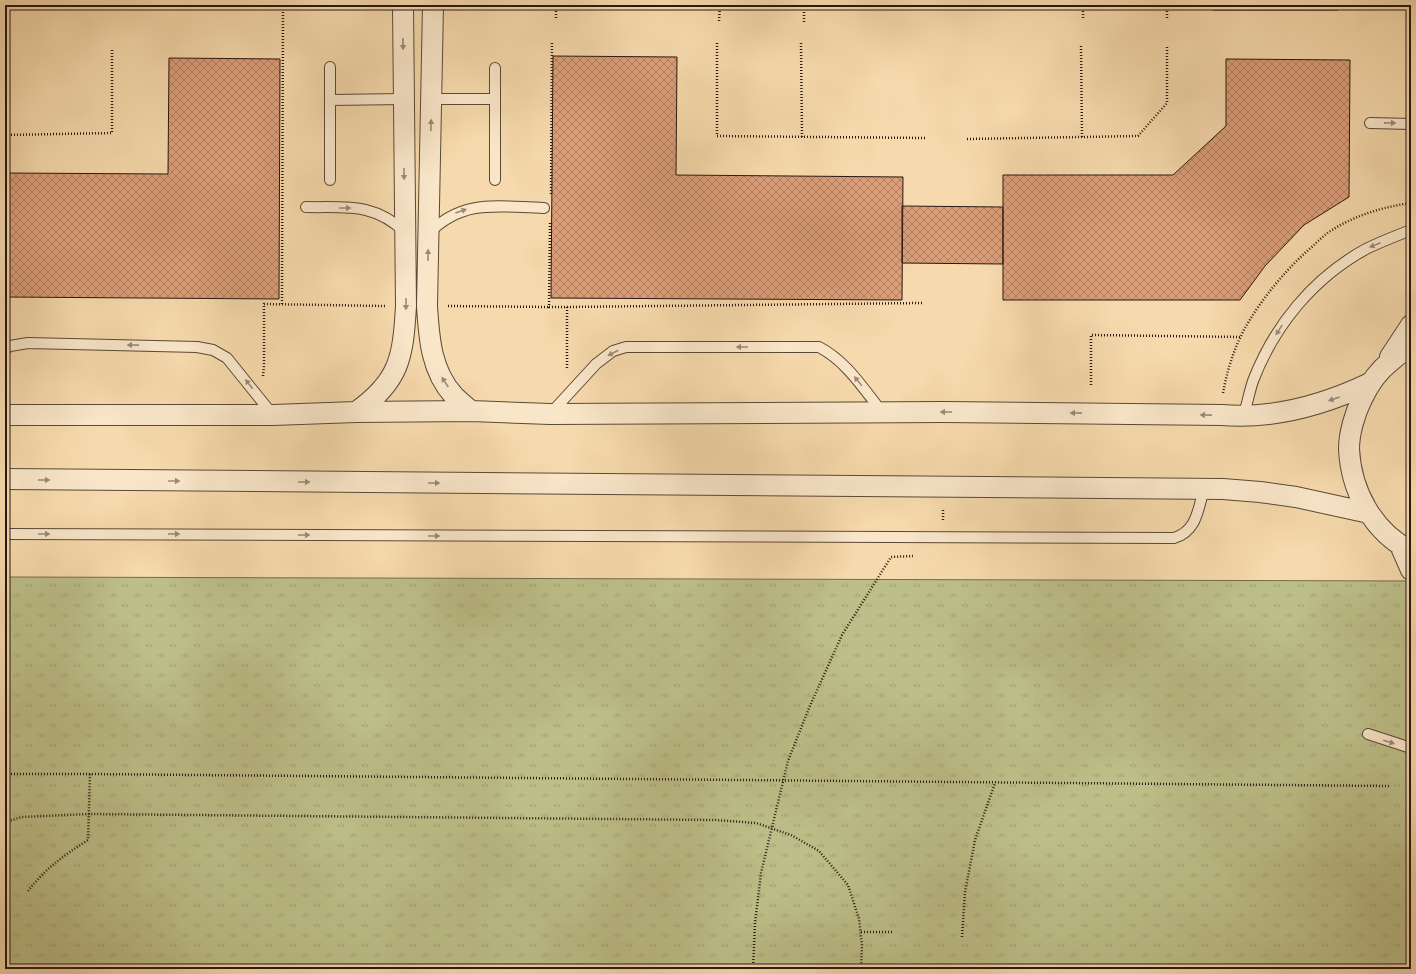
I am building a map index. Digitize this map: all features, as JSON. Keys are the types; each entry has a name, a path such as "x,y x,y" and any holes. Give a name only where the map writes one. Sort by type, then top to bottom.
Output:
{"street":[{"path":"356,412 385,387 395,371 402,353 406,306 403,5"},
{"path":"433,5 427,306 429,335 433,357 441,377 454,396 470,411"},
{"path":"1411,325 1383,367 1370,383 1355,414 1349,448 1354,482 1369,514 1382,531 1405,548 1411,570"},
{"path":"1383,367 1407,348 1411,347"},
{"path":"5,415 273,415 356,412 470,411 550,414 882,412 1222,415 1243,417 1293,410 1320,404 1346,395 1370,383"},
{"path":"5,479 1204,489 1260,492 1296,497 1369,514"}],"lane":[{"path":"330,67 330,180"},
{"path":"495,68 495,180"},
{"path":"330,100 404,99"},
{"path":"432,99 495,99"},
{"path":"1370,123 1411,124"},
{"path":"429,233 439,223 450,216 463,210 476,207 544,208"},
{"path":"306,208 358,208 371,211 390,219 405,232"},
{"path":"1243,417 1253,382 1267,349 1286,318 1310,291 1337,267 1366,249 1411,230"},
{"path":"5,349 10,346 28,343 197,347 213,350 227,358 273,415"},
{"path":"550,414 596,364 613,351 634,347 819,347 831,353 846,366 882,412"},
{"path":"5,534 1174,538 1181,536 1193,526 1204,489"},
{"path":"1368,734 1385,741 1411,748"}],"path":[{"path":"282,304 283,5"},
{"path":"556,5 556,20"},
{"path":"719,21 720,5"},
{"path":"804,5 804,22"},
{"path":"1083,5 1083,19"},
{"path":"1167,5 1167,19"},
{"path":"717,43 717,136 925,138"},
{"path":"801,43 802,137"},
{"path":"1081,46 1082,137"},
{"path":"967,139 1138,136 1167,103 1167,46"},
{"path":"5,135 112,133 112,50"},
{"path":"567,307 922,303"},
{"path":"260,398 264,365 264,304 406,306"},
{"path":"427,306 549,307"},
{"path":"1091,385 1091,335 1241,337"},
{"path":"942,538 943,487"},
{"path":"753,969 755,923 760,873 788,761 809,708 842,635 891,557 920,555"},
{"path":"5,774 1391,786"},
{"path":"28,891 45,871 62,857 88,840 90,774"},
{"path":"962,937 965,892 975,840 995,782"},
{"path":"5,822 22,817 88,814 716,820 756,823 791,835 819,851 848,885 859,919 862,946 861,968 894,967"},
{"path":"861,932 894,932"}],"green space":[{"path":"5,577 1411,581 1411,969 5,969"}],"building":[{"path":"1213,5 1338,5 1338,10 1213,10"},
{"path":"553,56 677,57 676,175 903,177 902,300 551,298"},
{"path":"169,58 280,59 279,299 5,297 5,173 168,174"},
{"path":"1226,59 1350,60 1349,197 1304,225 1265,266 1240,300 1003,300 1003,175 1173,175 1226,126"},
{"path":"902,206 1003,207 1003,264 902,263"}]}
